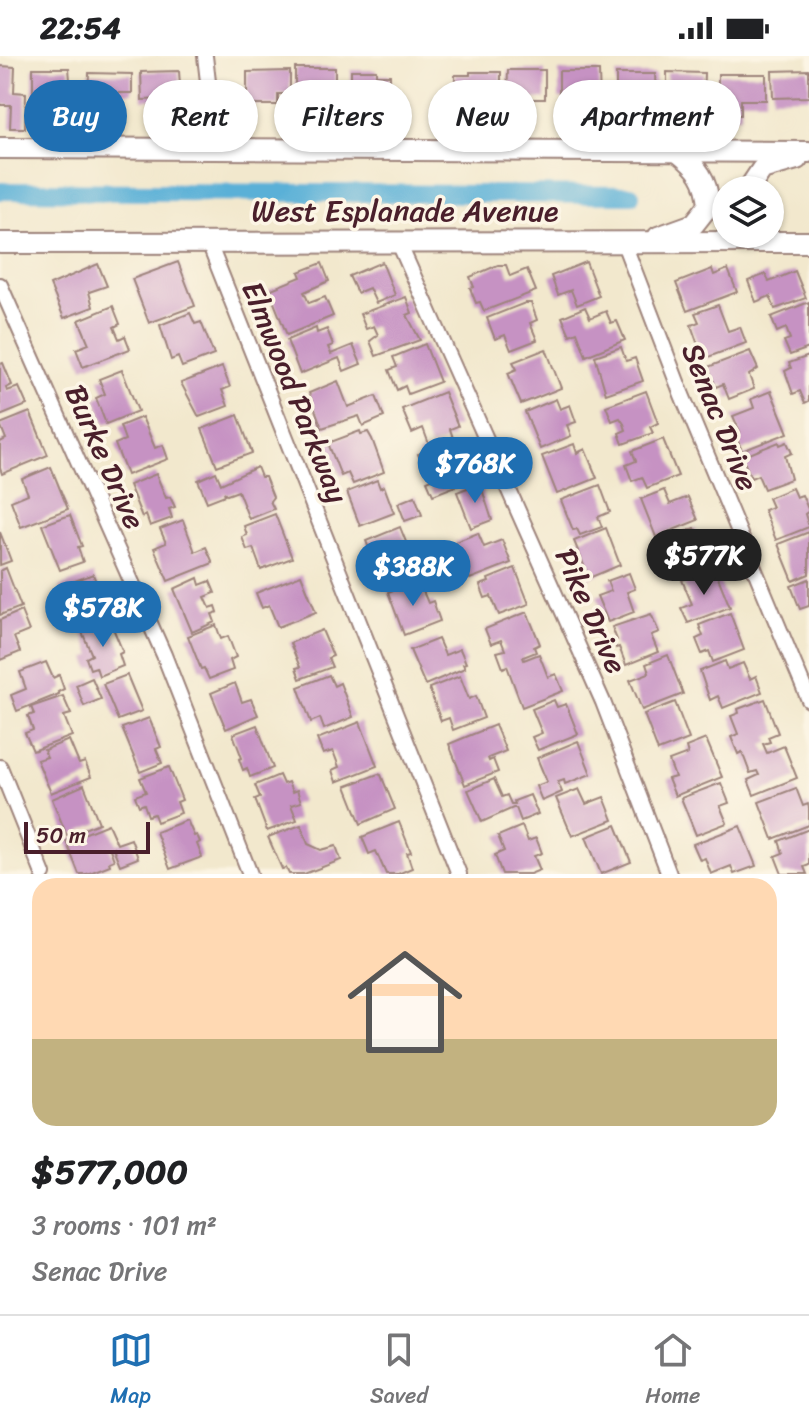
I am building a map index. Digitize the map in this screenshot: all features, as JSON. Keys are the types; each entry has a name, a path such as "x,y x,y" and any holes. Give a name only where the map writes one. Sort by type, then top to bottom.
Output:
{"main road":[{"name":"West Esplanade Avenue","path":"0,148 143,149"},
{"name":"West Esplanade Avenue","path":"258,150 553,151"},
{"name":"West Esplanade Avenue","path":"678,152 809,154"},
{"path":"647,241 694,224 709,205 707,184 678,152"},
{"path":"757,176 762,169 809,154"},
{"name":"West Esplanade Avenue","path":"0,243 712,239"},
{"name":"West Esplanade Avenue","path":"784,239 809,242"}],"street":[{"path":"205,56 208,80"},
{"name":"Elmwood Parkway","path":"208,241 459,874"},
{"name":"Pike Drive","path":"398,241 603,702 669,874"},
{"name":"Senac Drive","path":"623,241 682,395 809,700"},
{"name":"Burke Drive","path":"0,285 164,655 250,874"},
{"path":"0,767 43,874"}],"building":[{"path":"0,66 15,67 14,92 24,93 24,128 10,128 11,105 0,105"},
{"path":"33,68 69,68 70,80 33,80"},
{"path":"295,68 335,68 335,80 295,80"},
{"path":"351,70 376,70 376,75 390,75 390,80 351,80"},
{"path":"508,70 545,70 545,99 537,99 537,80 508,80"},
{"path":"809,70 809,97 773,98 772,71"},
{"path":"179,71 180,80 143,80 142,100 141,72"},
{"path":"290,71 290,80 274,80 274,105 258,105 258,80 247,80 247,72"},
{"path":"559,71 599,71 599,80 559,80"},
{"path":"470,72 501,72 501,80 455,80 455,75 470,75"},
{"path":"667,72 704,73 704,80 667,80"},
{"path":"89,73 132,74 132,93 127,93 127,80 89,80"},
{"path":"616,74 655,74 655,80 616,80"},
{"path":"718,74 766,74 766,100 741,100 741,80 718,80"},
{"path":"178,262 195,306 149,323 132,279"},
{"path":"382,262 395,295 376,303 369,288 357,293 349,276"},
{"path":"586,262 599,296 577,305 571,290 558,295 551,276"},
{"path":"322,263 329,281 304,292 309,303 325,297 333,316 287,335 269,290 301,277 299,272"},
{"path":"98,264 107,286 89,292 93,307 64,318 50,285"},
{"path":"498,265 506,265 510,276 527,269 536,291 484,311 480,302 476,303 470,288 474,287 470,277"},
{"path":"712,269 714,275 728,269 737,292 687,311 676,283"},
{"path":"795,271 806,298 775,309 770,296 756,302 748,281 766,274 769,282"},
{"path":"406,297 412,313 407,315 420,340 376,356 370,341 378,335 374,326 366,329 360,314"},
{"path":"809,302 809,348 790,355 784,341 790,339 786,328 777,332 771,317"},
{"path":"531,303 537,320 530,323 537,340 511,350 505,335 495,339 487,318"},
{"path":"718,305 728,331 740,327 746,343 703,359 691,325 699,322 695,313"},
{"path":"113,306 120,324 114,327 119,339 125,336 130,349 83,367 76,349 89,344 79,320"},
{"path":"585,307 590,318 606,311 611,323 617,321 625,340 586,356 577,332 570,335 562,317"},
{"path":"190,313 195,324 201,322 214,355 182,367 178,357 171,360 160,325"},
{"path":"316,328 317,333 327,329 333,345 328,347 331,354 353,345 361,364 344,371 339,358 300,374 287,340"},
{"path":"425,344 440,382 408,394 405,386 397,390 389,370 397,367 393,357"},
{"path":"621,347 626,361 635,358 643,381 606,394 595,356"},
{"path":"546,349 561,388 521,404 508,373 517,369 513,362"},
{"path":"750,351 758,369 749,375 754,389 729,399 723,384 716,387 708,367"},
{"path":"809,356 809,401 805,403 800,391 793,394 785,371 791,368 789,363"},
{"path":"3,363 12,385 6,388 7,391 19,387 27,405 0,416 0,364"},
{"path":"222,367 230,387 222,390 228,406 199,417 181,383"},
{"path":"122,370 138,411 106,424 96,398 105,394 99,379"},
{"path":"338,381 348,407 376,396 384,417 363,426 359,416 322,428 309,393"},
{"path":"646,391 658,423 650,427 653,433 623,444 619,433 626,430 624,424 620,418 612,421 606,406"},
{"path":"771,391 788,433 742,451 735,434 740,432 733,416 754,408 751,399"},
{"path":"444,392 458,426 450,429 453,438 430,447 423,428 412,433 402,409"},
{"path":"556,399 560,409 570,405 576,422 567,425 571,436 540,449 525,412"},
{"path":"30,412 48,455 2,474 0,442 6,439 0,424"},
{"path":"238,415 252,453 217,466 202,429"},
{"path":"142,417 155,448 163,445 168,459 127,475 115,444 125,440 120,426"},
{"path":"360,431 361,434 368,432 384,472 353,484 348,473 341,476 328,443"},
{"path":"663,439 678,476 647,488 642,477 632,481 626,465 636,461 632,451"},
{"path":"779,442 780,445 787,442 792,453 785,456 791,479 764,489 758,475 751,478 742,457"},
{"path":"574,444 577,453 585,449 597,478 557,494 542,456"},
{"path":"439,446 443,455 462,447 474,479 433,495 427,481 437,477 432,466 424,469 418,454"},
{"path":"51,467 68,509 21,527 11,501 28,494 22,479"},
{"path":"257,467 261,477 265,477 274,509 249,519 238,491 227,495 224,492 225,495 207,502 198,480 216,472 221,484"},
{"path":"156,474 166,498 170,497 175,507 169,509 172,518 150,526 146,515 142,517 129,485"},
{"path":"377,480 380,488 384,486 394,513 360,526 347,492"},
{"path":"480,483 492,520 471,528 457,492"},
{"path":"600,485 610,512 598,517 602,527 580,535 577,529 573,530 561,500"},
{"path":"792,488 796,497 802,495 809,511 805,514 809,527 776,540 764,510 772,507 768,498"},
{"path":"664,490 670,504 688,497 698,520 656,537 641,499"},
{"path":"415,496 422,515 405,521 398,503"},
{"path":"275,514 292,558 261,570 253,548 247,550 242,537 247,535 244,526"},
{"path":"70,515 82,546 78,547 83,562 60,570 42,525"},
{"path":"183,520 195,552 206,547 213,563 168,581 154,548 166,543 160,529"},
{"path":"400,527 414,562 380,575 366,541"},
{"path":"606,528 620,565 589,578 574,541"},
{"path":"695,528 703,541 710,565 679,577 675,568 666,571 659,554 668,551 664,540"},
{"path":"0,532 11,561 0,565"},
{"path":"809,532 809,574 793,581 778,544"},
{"path":"478,533 484,547 502,540 511,563 470,579 466,568 458,572 453,557 460,554 455,542"},
{"path":"6,568 21,607 0,615 0,571"},
{"path":"515,568 529,604 499,615 491,596 485,598 480,585"},
{"path":"706,571 709,578 717,575 730,607 688,623 681,608 692,604 682,580"},
{"path":"629,573 635,589 627,592 634,612 608,622 597,596 611,591 607,581"},
{"path":"93,574 107,610 75,623 69,607 74,605 69,595 63,597 59,587"},
{"path":"301,575 316,612 278,627 269,605 262,608 256,593"},
{"path":"198,578 200,585 210,581 215,593 205,597 210,608 216,606 218,612 212,614 215,622 192,632 174,589"},
{"path":"809,579 809,606 800,609 791,586"},
{"path":"418,580 428,603 433,601 440,621 404,635 388,592"},
{"path":"21,611 29,631 14,637 20,652 0,660 0,620"},
{"path":"527,612 540,644 534,647 536,652 523,657 524,660 539,654 548,677 556,674 563,691 522,707 507,666 503,668 497,652 505,650 501,640 491,644 485,629"},
{"path":"730,613 744,650 713,662 709,651 702,654 696,639 703,636 699,625"},
{"path":"651,614 659,632 651,635 658,652 626,665 619,647 616,648 614,641 617,640 612,627"},
{"path":"110,621 123,652 119,654 123,666 99,676 96,667 90,669 86,658 92,655 82,632"},
{"path":"216,625 221,639 228,636 236,657 230,660 233,670 209,679 204,668 201,669 188,636"},
{"path":"322,630 333,656 328,658 332,667 300,679 296,668 300,667 290,643"},
{"path":"438,639 445,655 460,649 465,668 425,685 410,650"},
{"path":"668,655 683,694 642,710 630,680 649,673 646,664"},
{"path":"725,661 728,669 743,663 750,679 756,676 762,692 723,708 718,696 710,700 700,671"},
{"path":"46,662 53,678 59,675 64,689 59,694 17,711 11,695 26,689 20,672"},
{"path":"127,675 142,711 118,720 103,684"},
{"path":"329,675 334,686 340,683 353,717 324,729 320,718 311,722 298,687"},
{"path":"460,676 469,699 476,696 484,718 453,730 449,718 441,721 429,688"},
{"path":"92,678 101,699 84,706 76,685"},
{"path":"235,683 242,702 251,699 258,715 226,729 211,693"},
{"path":"63,696 71,714 64,716 72,736 33,751 25,733 33,730 28,716 34,714 31,707"},
{"path":"765,699 778,733 768,737 770,742 763,744 767,753 784,746 797,778 754,795 748,780 759,775 757,771 750,773 742,752 738,754 731,737 738,734 731,716 739,713 738,709"},
{"path":"554,700 557,707 566,704 578,734 538,750 532,737 542,733 532,709"},
{"path":"675,702 689,739 658,751 644,714"},
{"path":"149,718 161,747 156,749 162,763 140,772 122,728"},
{"path":"360,722 377,766 336,782 332,770 339,767 333,751 323,754 317,739"},
{"path":"257,725 273,768 250,777 247,768 243,770 233,734"},
{"path":"495,725 506,751 488,758 489,761 493,759 498,772 465,785 449,744"},
{"path":"706,739 722,777 675,796 668,779 675,777 669,761 688,754 686,747"},
{"path":"69,740 79,764 85,762 91,777 51,793 37,760 47,757 44,750"},
{"path":"578,741 591,774 565,784 564,780 558,782 562,792 542,801 536,786 547,782 537,758"},
{"path":"169,767 182,800 177,802 181,813 157,822 154,814 148,816 144,804 139,806 135,796 146,792 140,778"},
{"path":"378,774 395,809 361,824 346,786"},
{"path":"279,775 283,784 288,782 292,792 297,790 301,802 291,805 297,820 267,831 255,799 260,797 255,785"},
{"path":"494,779 502,797 507,795 511,804 530,795 538,814 521,821 516,808 513,808 482,822 468,790"},
{"path":"721,783 729,803 720,806 727,823 696,835 681,798"},
{"path":"84,785 99,823 67,836 52,799"},
{"path":"796,788 803,806 808,804 809,825 773,839 759,802"},
{"path":"579,789 586,804 604,797 613,820 572,836 556,798"},
{"path":"187,820 200,842 197,844 202,857 170,869 156,832"},
{"path":"399,822 411,852 407,853 412,868 398,874 386,874 376,851 369,854 362,837"},
{"path":"108,824 117,844 131,839 138,858 120,865 113,848 110,849 114,860 109,862 110,865 79,874 66,841"},
{"path":"301,825 308,844 321,850 336,846 341,860 304,874 289,874 286,868 282,869 268,837"},
{"path":"616,825 631,862 601,874 586,837"},
{"path":"522,826 528,841 536,838 542,853 534,856 540,870 530,874 502,874 495,855 504,851 498,836"},
{"path":"740,826 756,866 734,874 731,866 711,874 705,858 700,860 693,844"},
{"path":"809,829 809,865 804,867 807,874 782,874 775,856 783,853 779,841"}],"waterway":[{"path":"0,191 631,195"}]}
